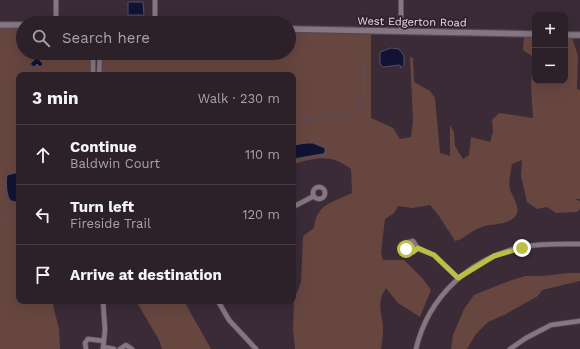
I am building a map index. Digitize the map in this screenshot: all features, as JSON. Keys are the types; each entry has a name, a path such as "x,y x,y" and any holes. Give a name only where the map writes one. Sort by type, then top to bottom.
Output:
{"street":[{"path":"56,0 56,16"},
{"path":"155,16 156,0"},
{"path":"401,0 401,31"},
{"path":"0,25 16,25"},
{"name":"West Edgerton Road","path":"296,29 532,34"},
{"path":"568,35 580,35"},
{"path":"93,60 93,72"},
{"path":"99,72 100,60"},
{"path":"296,205 314,196"},
{"path":"416,349 425,321 439,297 458,278 494,256 522,248 552,244 580,244"},
{"path":"418,248 434,255 458,278"},
{"path":"103,304 103,348 114,349"},
{"path":"220,304 229,320 256,349"},
{"path":"510,349 526,338 551,325 580,321"},
{"path":"86,349 84,343 88,339 104,341"},
{"path":"120,349 126,345 132,349"}],"shaded area":[{"path":"128,2 143,2 144,15 128,15"},
{"path":"0,27 16,27 16,60 91,60 91,72 16,72 16,304 53,304 59,329 60,349 0,349"},
{"path":"296,31 371,32 371,118 393,128 400,139 411,137 413,120 410,57 413,58 414,82 430,91 435,98 440,153 450,156 450,125 454,132 455,146 463,159 469,155 471,137 490,142 493,132 492,120 499,113 533,118 531,86 532,72 532,84 568,84 568,37 572,37 578,56 577,89 580,90 580,199 574,199 580,201 580,209 577,212 556,213 547,207 537,209 527,202 521,176 522,160 512,164 509,183 518,210 514,218 499,224 478,228 459,240 455,241 430,205 412,208 398,206 394,213 385,219 381,253 383,260 404,260 423,279 431,290 420,317 398,303 386,288 380,304 383,323 381,349 295,349 293,330 294,304 296,304 296,295 301,282 303,236 314,228 318,213 322,209 332,202 352,193 351,169 343,164 323,158 296,163 296,72 102,72 102,60 296,60"},
{"path":"524,36 532,36 532,56 523,50"},
{"path":"391,48 399,49 404,56 404,65 401,68 400,65 383,67 380,64 380,52"},
{"path":"34,60 40,60 43,64 40,67 37,64 34,67 30,64"},
{"path":"313,143 325,148 325,152 323,154 296,158 296,145"},
{"path":"16,173 16,202 9,198 6,184 7,175"},
{"path":"580,273 580,281 542,290 538,296 488,322 476,334 467,349 451,349 453,335 464,309 474,295 525,276 543,276"},
{"path":"138,304 186,304 211,349 162,349 159,340"}],"waterway":[{"path":"296,120 351,114 359,110 363,97 366,43"},
{"path":"0,222 16,214"}],"route":[{"path":"406,249 413,252 418,248 434,255 458,278 470,269 494,256 522,248"}]}
